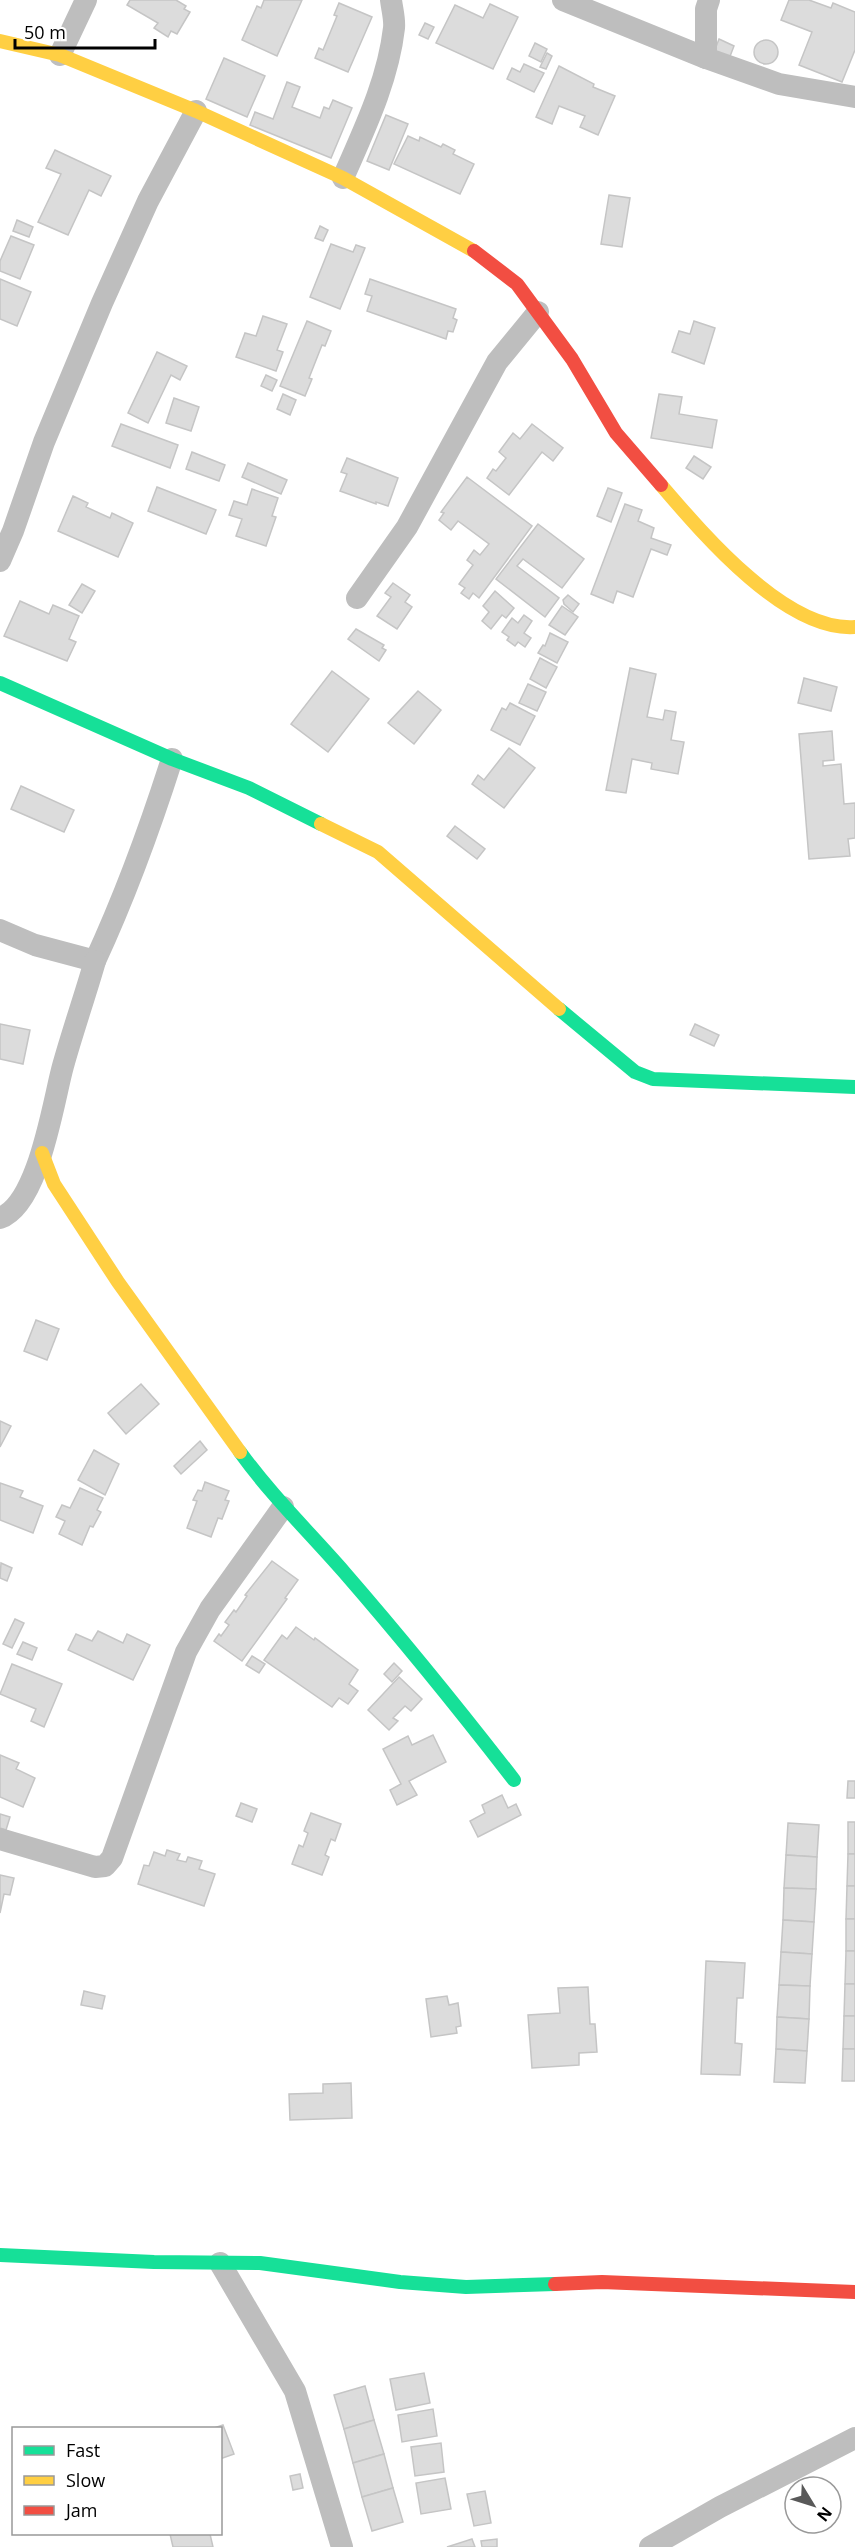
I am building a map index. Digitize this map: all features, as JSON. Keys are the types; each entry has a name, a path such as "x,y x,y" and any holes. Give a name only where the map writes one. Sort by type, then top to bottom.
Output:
{"street":[{"path":"60,55 86,0"},
{"path":"343,178 373,110 385,70 394,26 391,0"},
{"path":"563,0 706,58 779,84 855,97"},
{"path":"706,58 706,9 709,0"},
{"path":"0,41 60,55 196,111 343,178 474,250 517,284 572,359 616,433 679,506 758,587 794,611 842,628 855,627"},
{"path":"0,561 44,442 102,303 148,201 196,111"},
{"path":"357,598 407,527 497,362 538,312"},
{"path":"0,683 172,759 249,788 378,852 635,1072 653,1079 673,1081 855,1087"},
{"path":"0,1218 6,1216 23,1196 42,1153 63,1066 95,961 144,847 172,759"},
{"path":"0,930 34,945 95,961"},
{"path":"42,1153 54,1184 118,1282 188,1382 283,1507 342,1570 444,1690 514,1780"},
{"path":"0,1839 95,1867 105,1866 112,1858 186,1652 210,1609 283,1507"},
{"path":"0,2255 260,2263 400,2282 466,2287 602,2282 855,2292"},
{"path":"220,2263 295,2391 342,2547"},
{"path":"650,2547 720,2506 855,2438"}],"building":[{"path":"130,0 176,0 186,6 184,9 190,12 177,34 171,31 168,37 154,28 158,23 127,5"},
{"path":"264,0 302,0 277,56 242,40 257,6 261,8"},
{"path":"789,0 809,0 831,8 833,3 855,12 855,50 842,82 799,65 812,32 781,20"},
{"path":"339,3 372,17 348,72 315,58 319,48 323,50 337,16 334,15"},
{"path":"490,4 518,17 493,69 436,43 455,5 483,18"},
{"path":"425,23 434,27 428,39 419,35"},
{"path":"719,39 734,46 729,59 714,52"},
{"path":"766,40 774,44 778,52 774,60 766,64 758,60 754,52 758,44"},
{"path":"535,43 547,49 541,62 529,56"},
{"path":"547,53 552,56 546,69 540,67"},
{"path":"224,58 265,76 247,117 206,99"},
{"path":"524,64 544,73 534,92 507,79 512,68 520,72"},
{"path":"559,66 594,84 593,87 615,96 598,135 580,127 585,116 559,106 552,124 536,117"},
{"path":"287,82 300,87 292,107 320,118 324,107 329,109 333,100 352,108 331,158 250,125 255,112 273,119"},
{"path":"386,115 408,124 389,170 367,161"},
{"path":"408,136 419,141 420,137 441,147 443,144 455,150 453,154 474,164 460,194 394,164"},
{"path":"55,150 111,176 101,196 89,190 68,235 38,222 61,174 46,168"},
{"path":"609,195 630,198 622,247 601,244"},
{"path":"17,220 33,227 29,237 13,231"},
{"path":"320,226 328,230 323,241 315,238"},
{"path":"11,236 34,245 20,279 0,271 0,261"},
{"path":"331,244 353,252 356,245 365,248 340,309 310,297"},
{"path":"0,279 31,292 17,326 0,319"},
{"path":"370,279 456,309 453,318 457,320 453,332 448,331 446,339 367,311 372,296 365,294"},
{"path":"263,316 287,324 277,350 283,352 276,371 236,357 245,333 256,336"},
{"path":"307,321 331,331 325,346 322,345 309,378 312,379 305,396 280,386"},
{"path":"694,321 715,328 704,364 672,352 679,331 690,334"},
{"path":"157,352 187,366 180,380 171,375 148,423 128,413"},
{"path":"266,375 277,380 272,391 261,386"},
{"path":"283,394 296,400 290,415 277,409"},
{"path":"659,394 682,397 679,414 717,420 712,448 651,438"},
{"path":"174,398 199,407 191,431 166,423"},
{"path":"121,424 178,445 170,468 112,446"},
{"path":"532,424 563,448 553,461 542,452 509,495 487,478 493,469 496,471 506,458 499,452 513,433 520,439"},
{"path":"192,452 225,465 219,481 186,469"},
{"path":"694,456 711,467 703,479 686,468"},
{"path":"347,458 398,478 388,506 340,491 347,474 341,472"},
{"path":"248,463 287,480 281,494 242,477"},
{"path":"467,477 532,526 479,598 473,593 469,599 461,593 465,588 459,584 473,565 467,560 474,550 480,555 489,544 458,521 451,530 439,520 444,513 441,512"},
{"path":"157,487 216,510 206,534 148,511"},
{"path":"608,488 622,493 611,522 597,516"},
{"path":"252,489 278,498 272,516 276,517 266,546 236,536 242,519 229,515 234,501 247,505"},
{"path":"73,496 88,503 86,507 110,518 112,513 133,523 118,557 58,531"},
{"path":"625,504 642,510 638,521 654,528 651,538 671,545 667,555 651,549 633,597 617,591 613,603 591,594"},
{"path":"538,524 584,559 562,588 523,559 517,566 559,598 545,617 496,579"},
{"path":"393,583 410,595 405,602 412,607 397,629 377,616 391,597 385,593"},
{"path":"82,584 95,591 82,613 69,605"},
{"path":"495,591 514,608 506,618 502,615 491,629 482,621 489,612 483,606"},
{"path":"568,595 579,604 573,612 564,604 563,600"},
{"path":"20,601 49,614 53,605 79,616 69,639 76,642 67,661 4,636"},
{"path":"562,606 578,617 565,635 549,625"},
{"path":"524,615 532,621 524,633 531,638 525,647 518,642 515,646 502,632 512,618 518,623"},
{"path":"356,629 384,645 382,648 386,650 379,661 348,639"},
{"path":"550,633 568,642 557,663 538,653 543,645 545,646"},
{"path":"540,658 557,667 546,688 530,679"},
{"path":"630,668 656,674 647,717 663,720 665,710 676,712 671,740 684,742 678,774 651,769 652,763 632,759 626,793 606,790"},
{"path":"332,671 369,699 328,752 291,724"},
{"path":"804,678 837,687 831,711 798,703"},
{"path":"528,684 546,692 537,711 519,703"},
{"path":"418,691 441,710 414,744 388,723"},
{"path":"510,703 535,716 520,745 491,730 502,708 506,710"},
{"path":"832,731 834,760 823,761 823,766 841,764 844,804 855,803 855,838 848,839 850,856 809,859 799,734"},
{"path":"509,748 535,768 504,808 472,784 478,775 484,780"},
{"path":"21,786 74,810 64,832 11,809"},
{"path":"455,826 485,849 477,859 447,836"},
{"path":"0,1024 30,1030 23,1064 0,1059"},
{"path":"695,1024 719,1035 714,1046 690,1035"},
{"path":"36,1320 59,1329 47,1360 24,1351"},
{"path":"141,1384 159,1404 126,1434 108,1413"},
{"path":"0,1421 11,1426 0,1447"},
{"path":"200,1441 207,1450 181,1474 174,1466"},
{"path":"94,1450 119,1464 105,1495 78,1480"},
{"path":"205,1482 229,1491 225,1500 229,1501 222,1519 218,1518 211,1537 187,1528 197,1501 193,1500 198,1490 202,1491"},
{"path":"0,1483 23,1491 20,1497 43,1506 33,1533 0,1520"},
{"path":"80,1488 103,1498 97,1510 101,1512 93,1527 90,1526 82,1545 59,1534 65,1521 56,1517 62,1505 70,1508"},
{"path":"272,1561 298,1580 242,1661 214,1641 229,1625 225,1622 234,1610 236,1612 247,1596 245,1595"},
{"path":"1,1563 12,1568 7,1581 0,1578"},
{"path":"15,1619 24,1623 12,1648 3,1644"},
{"path":"296,1627 358,1670 349,1684 358,1691 348,1704 339,1698 332,1707 264,1660 282,1635 287,1639"},
{"path":"98,1631 123,1643 127,1634 150,1645 133,1680 68,1650 76,1634 92,1641"},
{"path":"23,1642 37,1648 32,1660 17,1654"},
{"path":"252,1656 265,1664 259,1673 246,1665"},
{"path":"394,1663 402,1671 392,1682 384,1674"},
{"path":"12,1664 62,1684 44,1727 31,1721 36,1709 0,1694"},
{"path":"399,1677 422,1699 411,1711 405,1706 393,1718 398,1721 389,1730 368,1710"},
{"path":"433,1735 446,1762 409,1781 417,1795 397,1805 390,1790 401,1784 383,1749 408,1736 412,1745"},
{"path":"0,1755 19,1763 16,1769 35,1778 23,1807 0,1797"},
{"path":"848,1781 855,1781 855,1798 847,1798"},
{"path":"502,1795 508,1808 516,1804 521,1815 478,1837 470,1821 485,1813 482,1805"},
{"path":"241,1803 257,1809 252,1822 236,1816"},
{"path":"311,1813 341,1824 335,1841 331,1839 325,1855 329,1857 322,1875 292,1864 299,1845 303,1847 308,1833 304,1831"},
{"path":"0,1814 10,1817 6,1830 0,1828"},
{"path":"848,1822 855,1822 855,1854 848,1854"},
{"path":"788,1823 819,1825 817,1857 786,1855"},
{"path":"167,1850 180,1854 177,1860 186,1862 188,1857 202,1861 199,1869 215,1874 204,1906 138,1884 144,1865 149,1866 154,1852 165,1856"},
{"path":"848,1854 855,1854 855,1886 847,1886"},
{"path":"786,1855 817,1857 816,1889 784,1888"},
{"path":"0,1875 14,1878 10,1895 4,1894 0,1913"},
{"path":"847,1886 855,1886 855,1919 846,1919"},
{"path":"784,1888 816,1889 814,1922 783,1920"},
{"path":"846,1919 855,1919 855,1951 846,1951"},
{"path":"783,1920 814,1922 812,1954 781,1952"},
{"path":"846,1951 855,1951 855,1984 845,1984"},
{"path":"781,1952 812,1954 810,1986 779,1985"},
{"path":"706,1961 745,1963 743,1998 737,1998 735,2043 742,2044 740,2075 701,2074"},
{"path":"845,1984 855,1984 855,2016 844,2016"},
{"path":"779,1985 810,1986 809,2019 777,2017"},
{"path":"588,1987 590,2024 595,2024 597,2052 579,2053 579,2065 532,2068 528,2015 560,2013 558,1988"},
{"path":"84,1991 105,1996 102,2009 81,2005"},
{"path":"447,1996 449,2005 458,2003 461,2026 456,2027 457,2033 431,2037 426,1999"},
{"path":"844,2016 855,2016 855,2049 843,2049"},
{"path":"777,2017 809,2019 807,2051 776,2049"},
{"path":"776,2049 807,2051 805,2083 774,2082"},
{"path":"843,2049 855,2049 855,2081 842,2081"},
{"path":"351,2083 352,2118 290,2120 289,2094 323,2093 323,2084"},
{"path":"424,2373 430,2403 396,2410 390,2379"},
{"path":"365,2386 374,2420 344,2429 334,2395"},
{"path":"433,2409 437,2436 402,2442 398,2415"},
{"path":"374,2420 384,2454 353,2463 344,2429"},
{"path":"223,2425 234,2454 222,2458 222,2427 217,2427"},
{"path":"441,2443 444,2472 415,2476 411,2447"},
{"path":"384,2454 393,2488 362,2497 353,2463"},
{"path":"300,2474 303,2488 293,2490 290,2476"},
{"path":"445,2478 451,2509 421,2514 416,2483"},
{"path":"393,2488 403,2522 372,2531 362,2497"},
{"path":"485,2491 491,2523 474,2526 467,2494"},
{"path":"170,2535 210,2535 213,2547 173,2547"},
{"path":"472,2539 475,2547 447,2547"},
{"path":"497,2539 497,2547 482,2547 481,2541"}],"traffic: fast":[{"path":"0,683 172,759 249,788 321,824"},
{"path":"559,1009 635,1072 653,1079 855,1087"},
{"path":"240,1452 277,1498 388,1623 514,1780"},
{"path":"0,2255 154,2262 260,2263 400,2282 466,2287 555,2284"}],"traffic: slow":[{"path":"0,41 60,55 196,111 343,178 474,251"},
{"path":"661,485 723,553 774,597 801,614 829,624 855,627"},
{"path":"321,824 378,852 559,1009"},
{"path":"42,1153 54,1184 118,1282 240,1452"}],"traffic: jam":[{"path":"474,251 517,284 572,359 616,433 661,485"},
{"path":"555,2284 602,2282 855,2292"}]}
